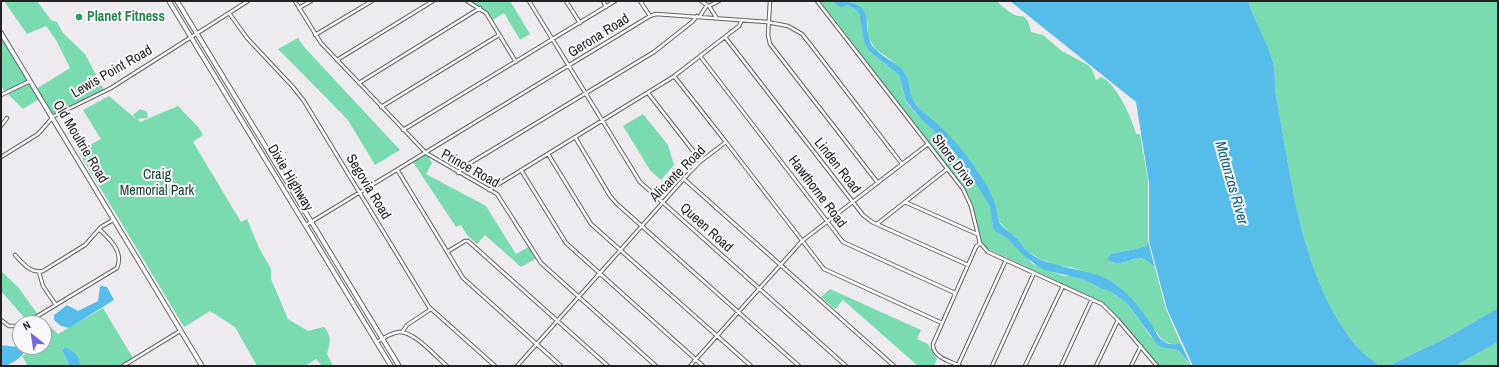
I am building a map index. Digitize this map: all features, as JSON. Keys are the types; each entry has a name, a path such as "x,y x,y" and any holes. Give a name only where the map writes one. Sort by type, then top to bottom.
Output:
{"main road":[{"name":"Dixie Highway","path":"169,1 391,366"},
{"path":"177,1 345,280 399,366"},
{"name":"Old Moultrie Road","path":"1,33 202,366"},
{"path":"251,136 257,132"},
{"path":"340,282 345,280"}],"street":[{"name":"Lewis Point Road","path":"1,157 38,134 52,117 111,88 248,1"},
{"name":"Prince Road","path":"295,1 316,35 337,60 426,154 502,199 541,263 656,366"},
{"path":"299,8 311,1"},
{"path":"316,35 372,1"},
{"path":"337,60 433,1"},
{"path":"467,1 480,8 488,16 516,62"},
{"name":"Queen Road","path":"529,1 637,178 846,366"},
{"path":"566,1 580,22"},
{"path":"603,1 606,6"},
{"path":"403,130 615,1"},
{"path":"640,1 650,16"},
{"path":"458,173 462,168 654,52 698,16 707,6 701,1"},
{"path":"717,18 709,6 719,1"},
{"path":"770,1 768,22 768,38 770,44 878,183"},
{"name":"Shore Drive","path":"817,1 928,144 969,200 980,243"},
{"path":"359,83 480,8"},
{"name":"Segovia Road","path":"229,13 246,38 299,94 431,309 495,366"},
{"name":"Gerona Road","path":"306,225 312,223 426,154 650,16 664,14 768,22 788,26 802,34 902,164"},
{"path":"489,190 674,76 739,26 742,20"},
{"path":"381,106 499,34"},
{"name":"Linden Road","path":"725,37 863,215 877,224 968,265"},
{"name":"Hawthorne Road","path":"700,56 843,242 848,246 955,294"},
{"path":"674,76 726,142"},
{"path":"1,95 30,81"},
{"path":"648,93 701,161"},
{"path":"1,126 7,118"},
{"path":"575,137 613,200 799,366"},
{"name":"Alicante Road","path":"517,366 684,179 701,161 726,142 824,268 831,273 942,323"},
{"path":"690,366 802,241 928,144"},
{"path":"548,154 588,219 620,250 751,366"},
{"path":"877,224 947,169"},
{"path":"521,170 563,239 703,366"},
{"path":"398,171 466,282 561,366"},
{"path":"684,179 894,366"},
{"path":"905,202 978,234"},
{"path":"15,255 31,270 40,272 85,245 99,229 114,219"},
{"path":"39,315 117,268 120,262 120,255 109,239 99,229"},
{"path":"447,252 465,240 468,241 608,366"},
{"path":"1006,260 959,365 936,354 933,349 933,342 976,247 980,243 988,252 1092,298 1118,320 1157,366"},
{"path":"40,272 43,286 56,305"},
{"path":"992,366 1034,273"},
{"path":"1025,366 1063,286"},
{"path":"1061,366 1092,298"},
{"path":"402,332 407,325 431,309"},
{"path":"1,320 9,326 12,326"},
{"path":"1096,366 1118,320"},
{"path":"123,366 180,331"},
{"path":"377,342 393,334 402,332 415,338 446,366"},
{"path":"1130,366 1141,346"}],"green space":[{"path":"4,1 37,1 51,20 57,22 63,33 85,54 104,90 52,115 36,89 70,68 56,40 46,26 27,34"},
{"path":"465,1 510,1 530,34 520,40 504,13 491,21 480,9"},
{"path":"820,1 833,1 842,6 847,5 855,9 859,14 864,41 869,51 899,75 906,102 922,120 948,144 983,192 990,206 993,216 992,223 996,232 1007,238 1033,264 1064,276 1071,276 1085,280 1111,292 1126,302 1151,337 1169,348 1178,350 1191,366 1158,366 1107,307 1097,300 986,248 980,240 970,197"},
{"path":"843,1 997,1 1012,14 1023,16 1028,21 1031,32 1043,35 1062,51 1088,65 1092,69 1096,80 1101,77 1112,86 1123,102 1136,134 1140,134 1148,180 1148,241 1146,246 1138,249 1111,254 1108,260 1113,263 1122,263 1138,258 1148,260 1155,268 1166,309 1181,344 1164,342 1136,305 1117,285 1086,272 1070,267 1057,266 1040,259 1027,251 999,221 991,194 977,170 940,126 923,112 911,98 910,87 905,73 887,57 876,50 868,37 868,23 863,10 858,5"},
{"path":"1248,1 1498,1 1498,308 1448,337 1388,366 1380,366 1365,355 1356,345 1335,315 1321,286 1310,255 1293,192 1276,96 1273,62"},
{"path":"1,36 39,99 23,109 1,87"},
{"path":"298,38 305,48 400,150 375,165 348,120 278,49"},
{"name":"Craig Memorial Park","path":"109,96 136,119 133,115 140,109 147,112 148,118 137,119 140,122 178,106 199,128 203,135 193,142 241,222 247,219 259,248 271,269 271,279 288,319 308,331 324,327 327,330 330,340 327,354 333,366 322,366 316,359 305,366 257,366 235,327 210,311 184,327 78,151 101,139 83,110"},
{"path":"643,114 668,145 674,165 661,180 650,170 623,126"},
{"path":"426,153 432,163 426,174 486,206 516,254 530,246 537,258 521,267 485,235 477,244 467,235 461,225 456,227 413,162"},
{"path":"1,271 18,287 38,315 22,315 1,291"},
{"path":"830,289 921,330 917,339 928,344 937,359 934,366 918,366 843,300 835,309 821,297"},
{"path":"103,308 133,358 120,366 80,366 78,356 65,347 62,350 70,366 28,366 22,356 52,355 52,328 58,334"},
{"path":"1498,342 1498,366 1455,366"}],"water":[{"path":"833,1 849,2 859,6 864,11 868,34 876,50 904,72 908,80 911,96 915,103 950,136 974,166 992,195 999,222 1002,226 1016,238 1026,250 1036,257 1059,266 1084,271 1108,279 1118,286 1136,304 1162,340 1168,344 1181,344 1191,365 1178,350 1161,347 1157,344 1126,302 1111,292 1085,280 1042,269 1024,256 1007,238 996,232 993,228 990,206 967,169 948,144 922,120 906,101 899,75 869,51 864,42 859,14 855,9 847,5 842,7"},
{"name":"Matanzas River","path":"1010,1 1248,1 1273,62 1276,96 1293,192 1310,255 1321,286 1335,315 1356,345 1365,355 1380,366 1193,366 1167,309 1149,241 1149,183 1136,102"},
{"path":"1148,241 1155,268 1142,259 1121,263 1114,263 1107,260 1111,254 1138,249 1146,246"},
{"path":"100,287 107,287 114,300 69,328 61,326 54,320 54,315 67,305 78,311 98,301"},
{"path":"1498,308 1498,342 1455,366 1388,366 1448,337"},
{"path":"1,345 12,346 12,355 22,355 8,365 1,366"},
{"path":"65,347 78,356 80,366 70,366 62,350"}],"place":[{"name":"Planet Fitness","path":"79,17"}]}
